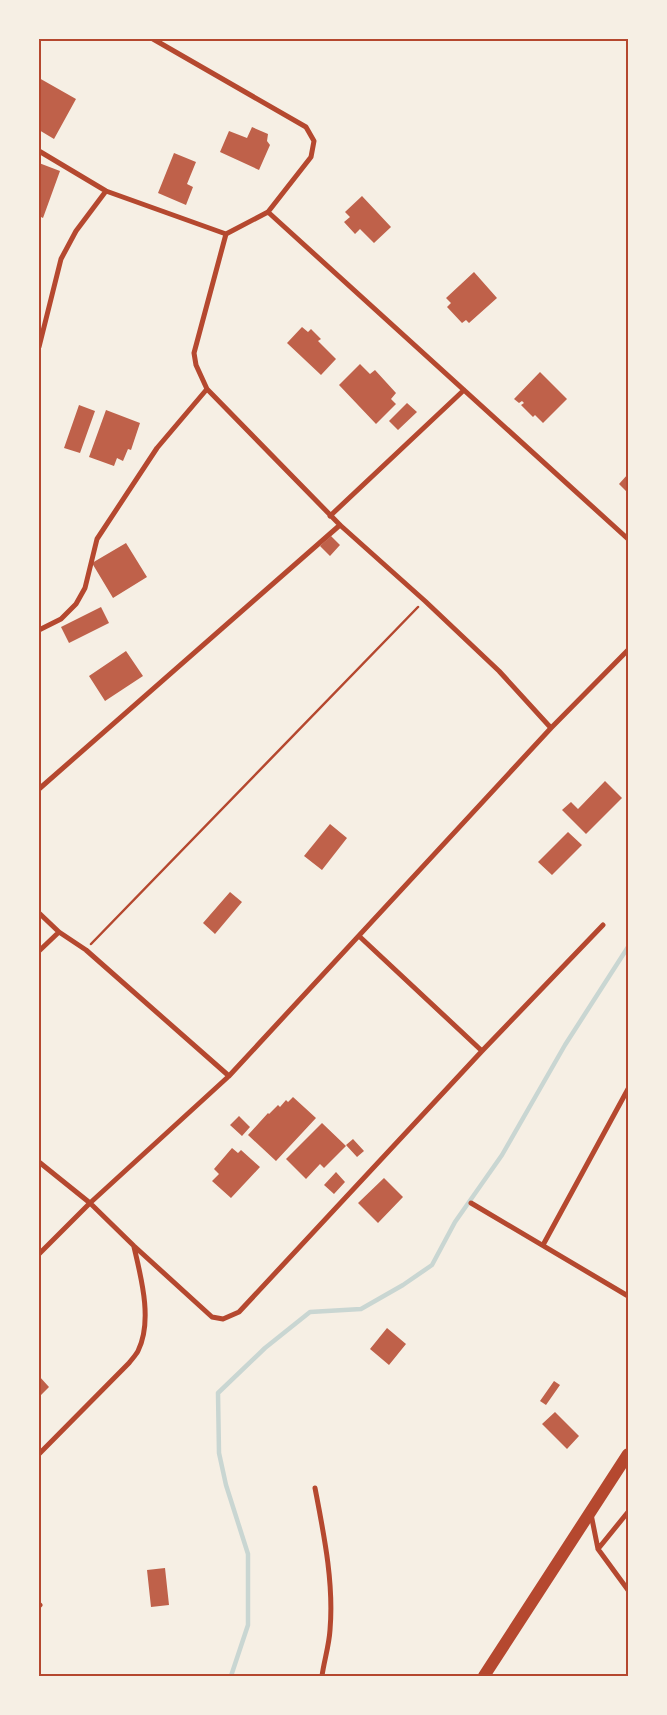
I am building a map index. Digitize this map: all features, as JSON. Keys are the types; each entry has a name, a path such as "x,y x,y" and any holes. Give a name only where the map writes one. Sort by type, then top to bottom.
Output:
{"main road":[{"path":"484,1676 628,1454"}],"street":[{"path":"153,39 306,127 314,141 311,157 268,212 226,234 194,353 196,365 207,389 340,526 425,601 499,671 551,728"},
{"path":"39,151 106,191 226,234"},
{"path":"39,347 61,259 76,231 106,191"},
{"path":"268,212 628,539"},
{"path":"39,630 62,619 76,604 85,588 97,539 157,448 207,389"},
{"path":"330,516 464,390"},
{"path":"39,787 340,526"},
{"path":"39,1254 90,1203 229,1076 551,728 628,650"},
{"path":"39,913 58,932 86,950 229,1076"},
{"path":"39,1162 90,1203 212,1317 224,1319 240,1312 482,1051 603,925"},
{"path":"39,951 58,932"},
{"path":"359,936 482,1051"},
{"path":"542,1245 628,1089"},
{"path":"471,1202 628,1296"},
{"path":"39,1454 129,1363 139,1350 145,1321 145,1298 134,1246"},
{"path":"315,1488 325,1542 330,1587 330,1630 322,1676"},
{"path":"591,1511 598,1549 628,1590"},
{"path":"598,1549 628,1512"}],"path":[{"path":"86,950 425,601"}],"building":[{"path":"39,78 76,99 54,139 39,130"},
{"path":"252,127 268,134 267,141 270,145 259,170 220,152 229,131 247,138"},
{"path":"174,153 196,162 187,184 193,187 186,205 158,193"},
{"path":"39,163 60,171 43,218 39,216"},
{"path":"362,196 391,227 374,243 360,229 355,234 344,222 350,217 345,212"},
{"path":"474,272 497,298 469,323 466,320 462,323 447,307 451,303 446,298"},
{"path":"302,327 308,332 311,329 321,339 318,341 336,359 321,375 287,343"},
{"path":"360,364 370,374 375,370 396,393 391,399 396,404 376,424 339,385"},
{"path":"540,372 567,399 543,423 535,415 533,417 521,405 524,403 522,401 519,403 514,399"},
{"path":"407,403 417,412 398,430 389,421"},
{"path":"79,405 95,411 80,453 64,448"},
{"path":"106,410 140,423 131,450 128,449 123,461 117,458 114,466 89,457"},
{"path":"628,474 628,493 619,484"},
{"path":"331,536 340,545 330,556 320,546"},
{"path":"126,543 147,577 113,598 92,563"},
{"path":"101,607 109,623 69,643 61,627"},
{"path":"126,651 143,676 105,701 89,676"},
{"path":"605,781 622,798 586,834 562,810 571,802 578,809"},
{"path":"330,824 347,838 322,870 304,856"},
{"path":"568,832 582,845 552,875 538,862"},
{"path":"230,892 242,902 215,934 203,923"},
{"path":"293,1097 316,1118 276,1161 248,1135 268,1113 278,1105 280,1107 286,1100 288,1102"},
{"path":"239,1116 250,1127 242,1136 230,1125"},
{"path":"322,1123 346,1146 324,1168 320,1164 306,1179 286,1159"},
{"path":"353,1139 364,1151 357,1157 346,1145"},
{"path":"232,1148 238,1153 241,1150 260,1167 231,1198 212,1181 219,1174 214,1169"},
{"path":"336,1172 345,1182 334,1194 324,1185"},
{"path":"384,1178 403,1197 378,1223 358,1203"},
{"path":"387,1328 406,1344 389,1365 370,1349"},
{"path":"39,1376 49,1387 39,1397"},
{"path":"554,1381 560,1385 546,1405 540,1401"},
{"path":"555,1412 579,1436 567,1449 542,1424"},
{"path":"165,1568 169,1605 151,1607 147,1570"}],"waterway":[{"path":"231,1676 248,1625 248,1554 226,1485 219,1453 218,1393 265,1348 310,1312 361,1309 403,1285 432,1265 455,1222 502,1155 565,1045 628,947"}]}
